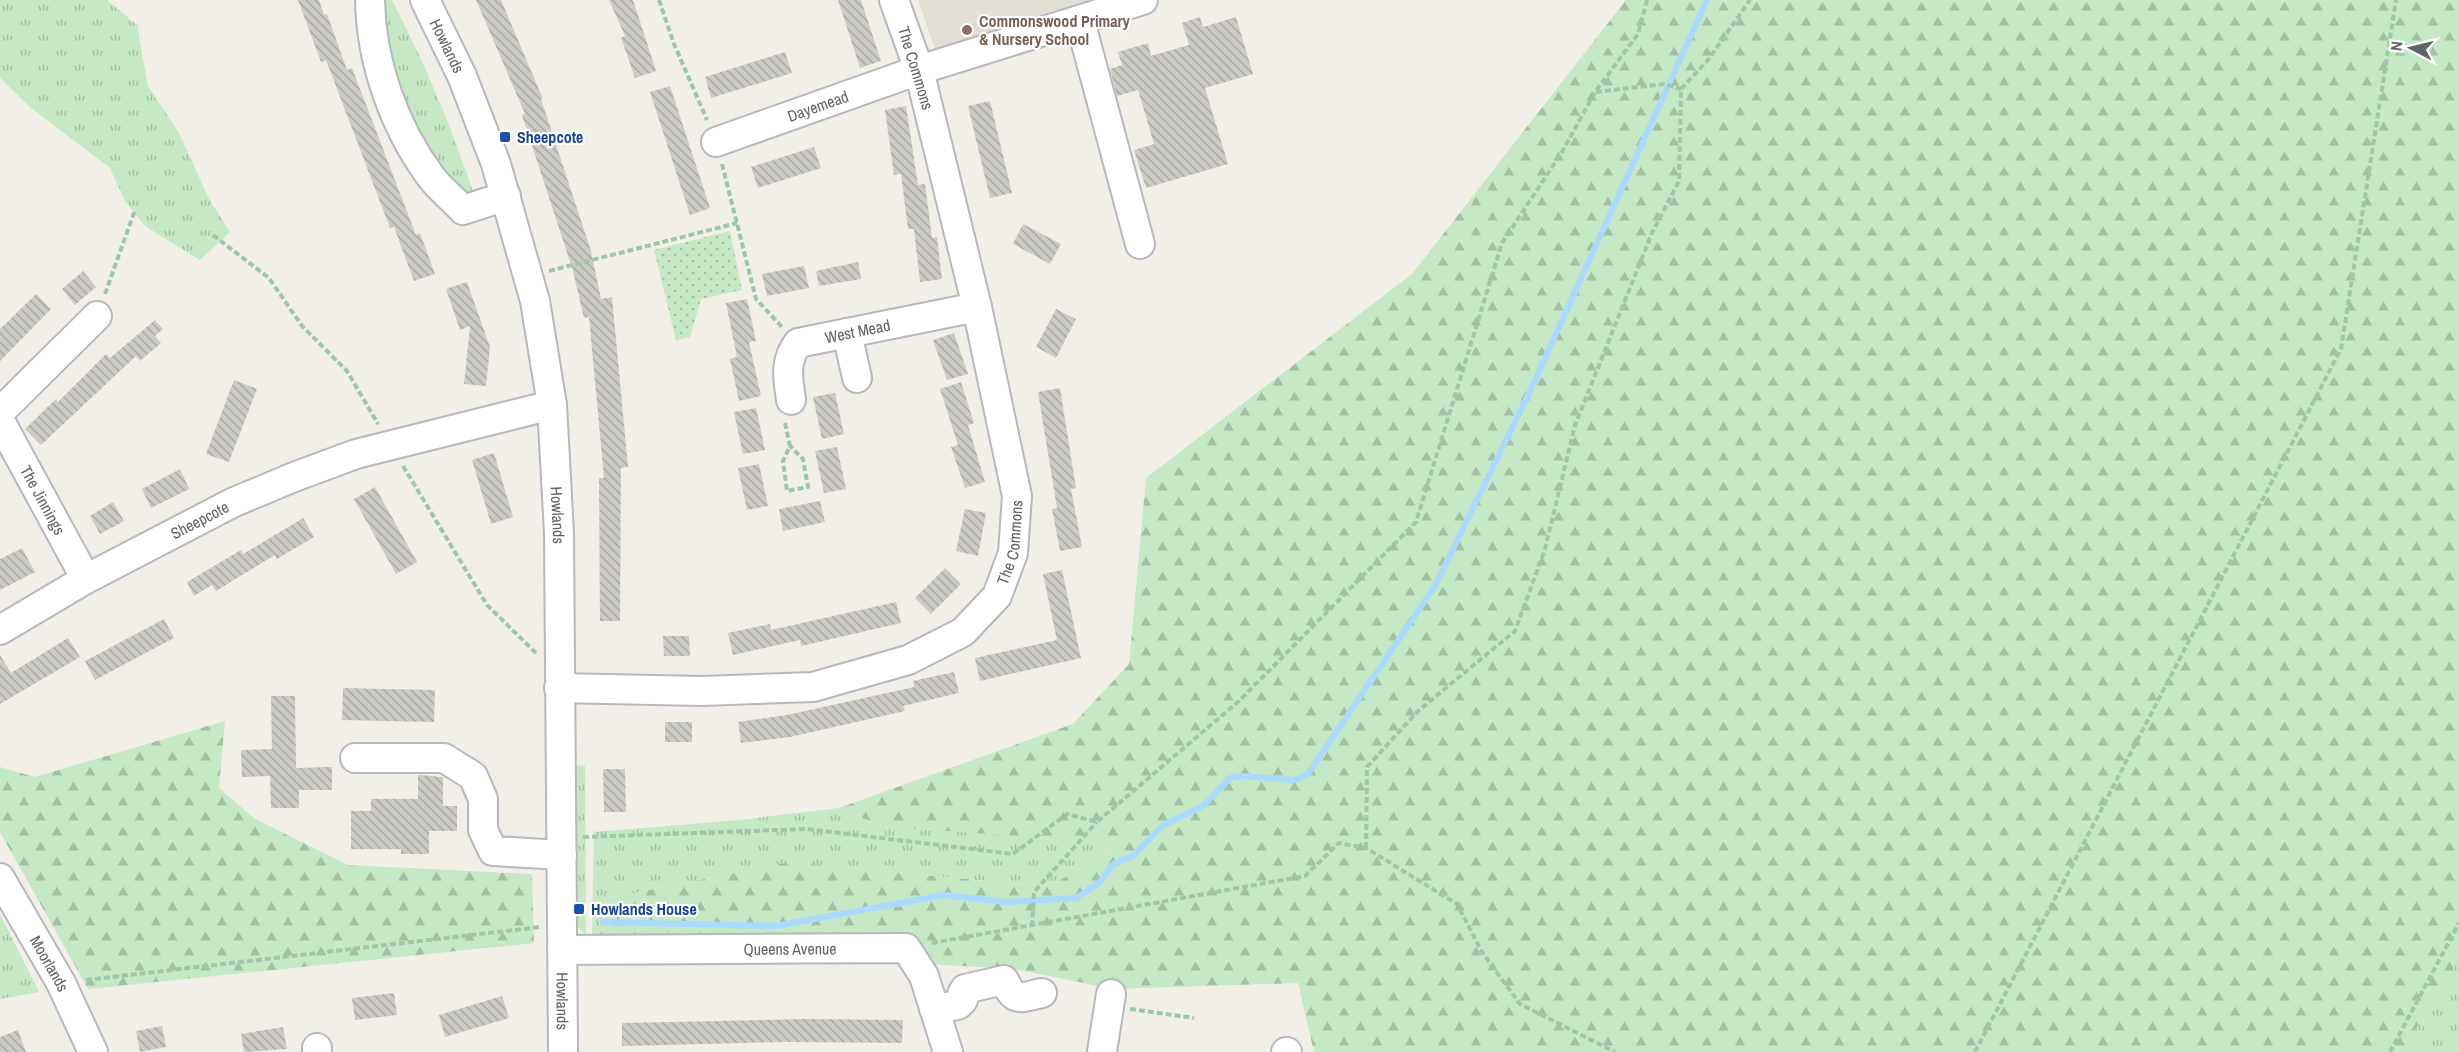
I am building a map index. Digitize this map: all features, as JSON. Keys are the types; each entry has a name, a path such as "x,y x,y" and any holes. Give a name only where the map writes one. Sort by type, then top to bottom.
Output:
{"street":[{"path":"370,0 370,28 380,73 405,133 431,177 463,210 506,196"},
{"name":"Howlands","path":"425,0 462,75 506,196 535,301 552,405 559,533 563,1052"},
{"name":"The Commons","path":"559,682 702,691 813,687 908,660 963,632 997,596 1013,553 1017,496 977,307 917,63 894,0"},
{"name":"Dayemead","path":"716,142 917,63 1085,11 1143,0"},
{"path":"1085,11 1140,244"},
{"name":"West Mead","path":"798,343 977,307"},
{"path":"0,412 97,316"},
{"path":"847,333 857,378"},
{"path":"791,400 787,365 798,343"},
{"name":"Sheepcote","path":"0,630 86,579 232,503 356,454 552,405"},
{"name":"The Jinnings","path":"0,421 86,579"},
{"path":"355,758 444,758 473,776 483,799 483,830 493,851 561,846"},
{"name":"Moorlands","path":"0,878 61,983 93,1052"},
{"name":"Queens Avenue","path":"562,937 906,948"},
{"path":"906,948 924,976 948,1052"},
{"path":"934,1009 958,1005 963,1000 962,994 965,989 994,980 1004,980 1012,995 1018,998 1042,993"},
{"path":"1102,1052 1110,1000"}],"path":[{"path":"659,0 674,44 716,142 756,300 798,343"},
{"path":"1032,926 1034,892 1097,822 1239,701 1416,522 1502,243 1562,152 1595,92 1638,34 1647,0"},
{"path":"1366,848 1366,767 1418,711 1515,631 1545,549 1575,425 1652,233 1679,181 1680,89 1708,60 1750,0"},
{"path":"1975,1052 2341,349 2396,0"},
{"path":"1595,92 1664,84 1680,89"},
{"path":"97,316 135,210"},
{"path":"528,277 737,223"},
{"path":"213,235 269,278 302,326 347,370 487,605 559,682"},
{"path":"790,446 783,461 787,491 808,487 803,459 790,446 784,415 791,400"},
{"path":"561,846 807,829 1013,854 1067,814 1097,822"},
{"path":"906,948 1305,876 1339,843 1366,848 1457,904 1482,952 1520,1004 1615,1052"},
{"path":"2390,1052 2459,923"},
{"path":"61,983 562,937"},
{"path":"1110,1000 1194,1018"}],"shaded area":[{"name":"Commonswood Primary & Nursery School","path":"918,0 1098,0 936,52"}],"green space":[{"path":"0,0 107,0 137,25 148,86 179,133 209,199 230,232 200,260 145,226 125,201 110,168 31,108 0,78"},
{"path":"379,0 392,0 404,24 448,122 475,198 462,201 400,102"},
{"path":"1626,0 2459,0 2459,959 2414,1032 2416,1052 1314,1052 1298,983 1113,989 1015,969 926,964 909,941 596,935 608,898 790,862 1049,887 1119,844 882,826 839,808 1073,724 1129,664 1146,478 1412,274"},
{"path":"730,231 742,290 701,299 690,337 676,340 654,250"},
{"path":"225,721 219,788 255,819 348,865 532,874 534,943 88,989 0,832 0,767 35,777"},
{"path":"575,765 585,766 586,935 573,922"},
{"path":"839,808 882,826 1120,843 1049,887 790,862 608,898 596,935 592,935 594,832 740,820"},
{"path":"0,914 39,992 0,999"},
{"path":"2459,959 2459,1052 2416,1052 2414,1032"}],"building":[{"path":"298,0 319,0 324,15 327,14 347,70 352,68 416,235 420,233 435,274 414,281 394,227 390,228 326,60 321,62"},
{"path":"476,0 501,0 543,99 541,99 591,251 601,299 612,297 628,467 621,468 620,621 600,621 599,478 604,478 589,317 584,318 573,271 522,115 525,114"},
{"path":"609,0 633,0 656,71 635,78 621,38 625,36"},
{"path":"838,0 861,0 881,61 860,68"},
{"path":"1200,17 1203,27 1236,17 1253,74 1205,88 1228,164 1146,188 1134,150 1154,144 1138,90 1117,96 1110,69 1122,65 1118,52 1148,43 1151,56 1189,45 1182,23"},
{"path":"785,52 792,73 711,98 705,77"},
{"path":"670,86 710,208 690,215 650,92"},
{"path":"990,101 1012,193 990,198 968,106"},
{"path":"906,106 918,185 925,184 932,238 937,237 942,279 920,282 914,229 908,229 901,174 894,175 885,110"},
{"path":"814,147 821,168 758,188 751,167"},
{"path":"1023,224 1061,244 1050,264 1013,244"},
{"path":"858,262 861,279 819,286 816,271"},
{"path":"804,266 809,288 767,296 762,274"},
{"path":"83,271 96,287 75,305 62,289"},
{"path":"467,282 490,347 486,386 464,384 470,326 460,330 446,289"},
{"path":"36,294 51,309 0,361 0,329"},
{"path":"747,299 756,341 749,342 761,396 739,401 730,359 737,357 726,303"},
{"path":"1056,309 1076,319 1056,358 1036,347"},
{"path":"155,320 163,329 155,336 161,343 140,361 136,356 41,445 25,429 56,399 58,402 106,354 110,358"},
{"path":"954,333 968,374 947,380 933,340"},
{"path":"234,380 257,389 229,462 206,454"},
{"path":"961,382 974,423 968,425 985,482 965,488 951,447 958,445 940,389"},
{"path":"1060,388 1076,488 1071,489 1082,547 1060,551 1052,509 1057,508 1038,392"},
{"path":"835,393 844,434 822,439 813,397"},
{"path":"756,408 765,450 743,454 734,412"},
{"path":"837,447 846,489 824,493 815,451"},
{"path":"494,453 513,517 491,524 472,460"},
{"path":"759,464 768,506 747,510 738,468"},
{"path":"180,469 189,489 151,508 142,489"},
{"path":"375,487 417,562 396,574 354,499"},
{"path":"820,501 825,522 783,531 779,509"},
{"path":"113,502 124,521 100,534 90,516"},
{"path":"965,509 986,513 978,556 956,551"},
{"path":"303,518 314,537 277,559 275,555 216,591 212,585 194,596 187,582 241,550 243,554"},
{"path":"22,548 35,572 0,590 0,559"},
{"path":"945,568 961,584 931,614 915,598"},
{"path":"1062,570 1081,658 980,681 975,658 1057,640 1043,574"},
{"path":"896,602 901,623 801,646 800,640 733,655 728,633 770,624 771,630"},
{"path":"164,619 174,638 95,680 85,661"},
{"path":"663,636 689,636 690,656 664,656"},
{"path":"68,638 80,657 0,704 0,655 11,673"},
{"path":"954,672 959,693 903,706 905,711 790,737 741,743 738,722 787,715 914,687 913,681"},
{"path":"343,688 435,690 434,722 342,720"},
{"path":"271,696 295,696 296,768 332,767 332,790 299,790 299,808 271,808 270,776 242,777 241,750 272,749"},
{"path":"665,722 692,722 692,742 665,742"},
{"path":"603,769 625,769 626,812 604,812"},
{"path":"418,775 443,777 443,806 457,806 457,831 429,831 429,854 401,854 401,849 351,849 351,811 371,811 371,799 418,799"},
{"path":"394,993 397,1015 355,1020 352,998"},
{"path":"502,996 509,1018 445,1037 439,1015"},
{"path":"805,1019 903,1020 902,1043 787,1042 622,1046 622,1023"},
{"path":"162,1026 166,1047 140,1052 136,1031"},
{"path":"283,1027 287,1049 244,1052 241,1034"},
{"path":"18,1030 26,1052 0,1052 0,1037"}],"waterway":[{"path":"603,922 776,926 944,895 1006,902 1076,898 1100,882 1112,865 1134,855 1162,826 1204,805 1230,778 1240,776 1295,780 1308,774 1435,586 1531,389 1707,0"}],"place":[{"name":"Commonswood Primary & Nursery School","path":"967,30"},
{"name":"Sheepcote","path":"505,137"},
{"name":"Howlands House","path":"579,909"}]}
